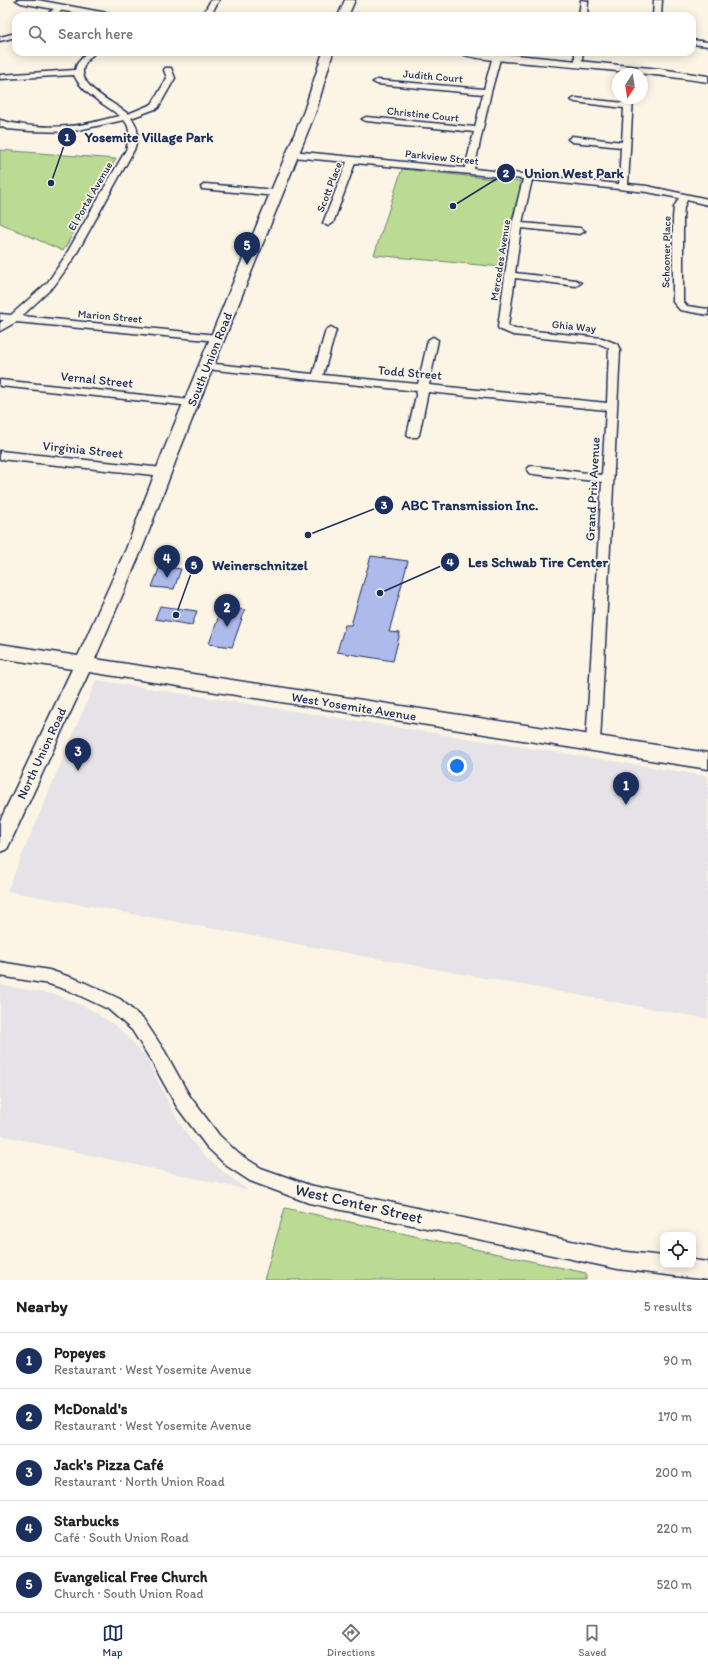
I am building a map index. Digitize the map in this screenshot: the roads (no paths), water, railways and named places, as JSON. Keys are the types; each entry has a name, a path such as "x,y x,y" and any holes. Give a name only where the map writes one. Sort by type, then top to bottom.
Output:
{"street":[{"path":"21,0 84,12"},
{"path":"208,12 215,0"},
{"path":"345,12 350,0"},
{"path":"657,12 658,0"},
{"path":"583,12 584,1"},
{"path":"55,12 61,8"},
{"path":"0,39 12,37"},
{"path":"696,42 708,44"},
{"path":"88,56 81,64 78,72 80,81 87,89 126,117"},
{"name":"South Union Road","path":"83,665 134,549 163,472 310,111 327,56"},
{"path":"469,172 487,92 498,56"},
{"path":"507,56 612,69"},
{"path":"578,64 579,56"},
{"path":"0,124 14,127 69,129 140,113 155,106 171,78 168,70"},
{"path":"0,77 78,72"},
{"path":"648,73 708,79"},
{"name":"Judith Court","path":"377,82 487,92"},
{"path":"575,100 612,101"},
{"path":"623,187 629,104"},
{"name":"El Portal Avenue","path":"0,328 14,318 51,284 69,258 130,150 134,138 133,128 131,122 126,117"},
{"name":"Christine Court","path":"366,119 479,130"},
{"path":"572,139 625,145"},
{"name":"Parkview Street","path":"292,154 647,189 708,202"},
{"name":"Scott Place","path":"328,223 352,160"},
{"name":"Mercedes Avenue","path":"521,333 513,332 503,327 517,225 528,178"},
{"path":"205,187 276,193"},
{"name":"Schooner Place","path":"684,197 679,207 678,218 678,302 681,306 691,310 708,312"},
{"path":"517,225 580,231"},
{"path":"510,275 576,283"},
{"name":"Marion Street","path":"0,317 218,338"},
{"path":"317,377 331,330"},
{"name":"Ghia Way","path":"521,333 602,341 613,346 615,350 614,357"},
{"path":"413,435 433,340"},
{"name":"Grand Prix Avenue","path":"592,743 614,357"},
{"name":"Todd Street","path":"206,366 612,407"},
{"name":"Vernal Street","path":"0,383 191,403"},
{"name":"Virginia Street","path":"0,455 163,472"},
{"path":"533,470 608,479"},
{"name":"West Yosemite Avenue","path":"0,651 708,761"},
{"name":"North Union Road","path":"0,843 83,665"},
{"name":"West Center Street","path":"0,969 49,977 73,985 114,1004 138,1025 158,1056 183,1101 213,1141 233,1160 256,1174 316,1196 618,1260 702,1274"}],"place":[{"name":"Yosemite Village Park","path":"51,183"},
{"name":"Union West Park","path":"453,206"},
{"name":"Evangelical Free Church","path":"247,265"},
{"name":"ABC Transmission Inc.","path":"308,535"},
{"name":"Starbucks","path":"167,578"},
{"name":"Les Schwab Tire Center","path":"380,593"},
{"name":"Weinerschnitzel","path":"176,615"},
{"name":"McDonald's","path":"227,627"},
{"name":"Jack's Pizza Café","path":"78,771"},
{"name":"Popeyes","path":"626,805"}]}
